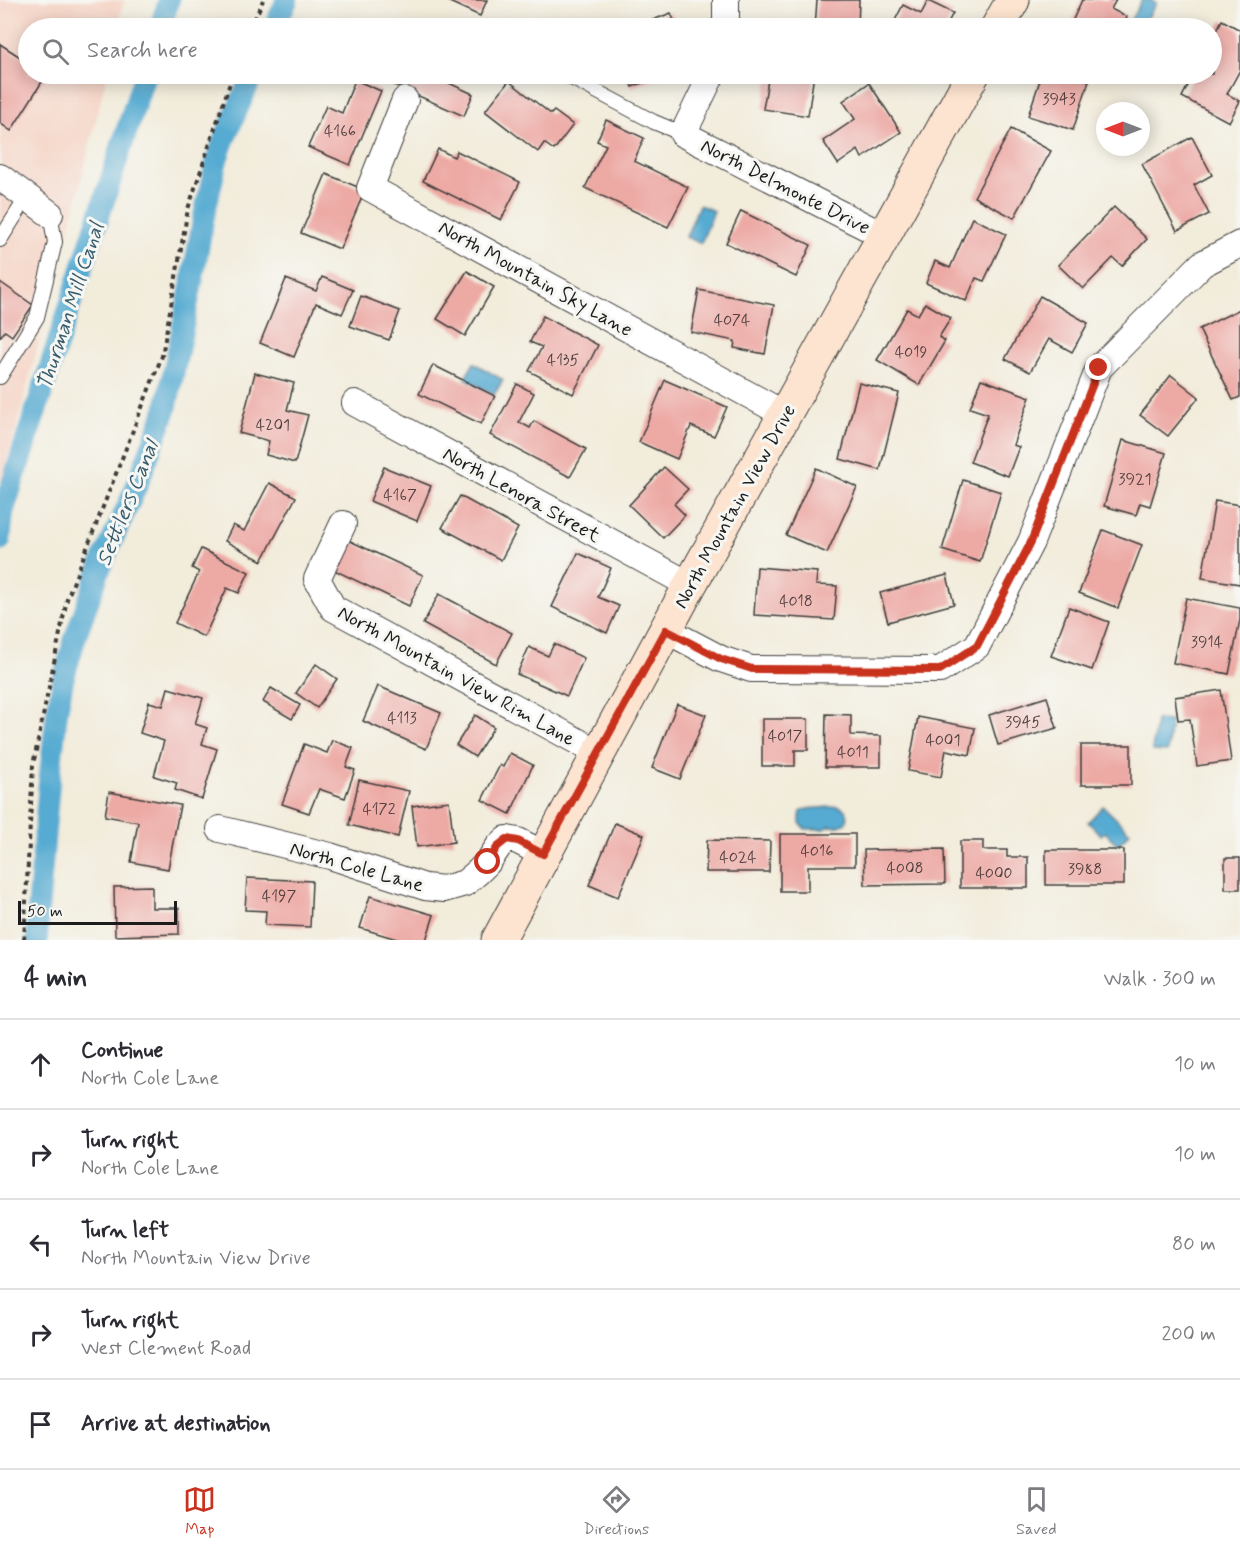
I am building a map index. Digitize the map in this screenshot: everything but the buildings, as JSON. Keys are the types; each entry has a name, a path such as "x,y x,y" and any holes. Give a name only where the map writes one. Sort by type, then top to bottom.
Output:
{"street":[{"path":"726,0 726,18"},
{"path":"1003,18 1013,0"},
{"name":"North Delmonte Drive","path":"707,84 683,134 885,236"},
{"name":"North Mountain View Drive","path":"498,940 690,585 968,84"},
{"name":"North Mountain Sky Lane","path":"405,100 370,188 784,414"},
{"path":"0,177 50,214"},
{"path":"666,630 721,659 752,669 940,670 977,646 1031,542 1099,368 1202,264 1240,244"},
{"name":"North Lenora Street","path":"355,403 690,585"},
{"name":"North Mountain View Rim Lane","path":"343,524 317,579 333,608 599,753"},
{"name":"North Cole Lane","path":"220,828 330,856 426,887 444,889 465,883 488,862 498,846 507,839 518,841 543,854"}],"lane":[{"path":"583,84 654,122 683,134"},
{"path":"0,240 27,197"},
{"path":"0,377 37,317 55,242 50,214"}],"path":[{"path":"255,18 263,0"},
{"path":"24,940 33,765 67,599 162,356 188,209 230,84"}],"shaded area":[{"path":"0,0 124,0 120,18 18,18 18,84 105,84 75,206 0,488"}],"water":[{"path":"1142,0 1156,3 1148,18 1132,18"},
{"path":"699,205 714,211 701,243 686,237"},
{"path":"474,363 503,380 494,395 465,378"},
{"path":"1156,720 1171,721 1167,752 1152,751"},
{"path":"837,806 847,812 848,819 843,824 829,826 825,829 805,829 800,823 803,810"},
{"path":"1103,806 1130,832 1118,845 1105,832 1101,835 1088,822"}],"waterway":[{"name":"Thurman Mill Canal","path":"163,18 169,0"},
{"name":"Settlers Canal","path":"279,18 287,0"},
{"name":"Thurman Mill Canal","path":"0,540 3,512 142,84"},
{"name":"Settlers Canal","path":"37,940 49,783 63,680 76,635 102,563 137,485 166,409 217,159 249,84"}],"route":[{"path":"488,862 498,846 507,839 518,841 543,854 666,630 721,659 752,669 940,670 977,646 1031,542 1099,368"}]}
